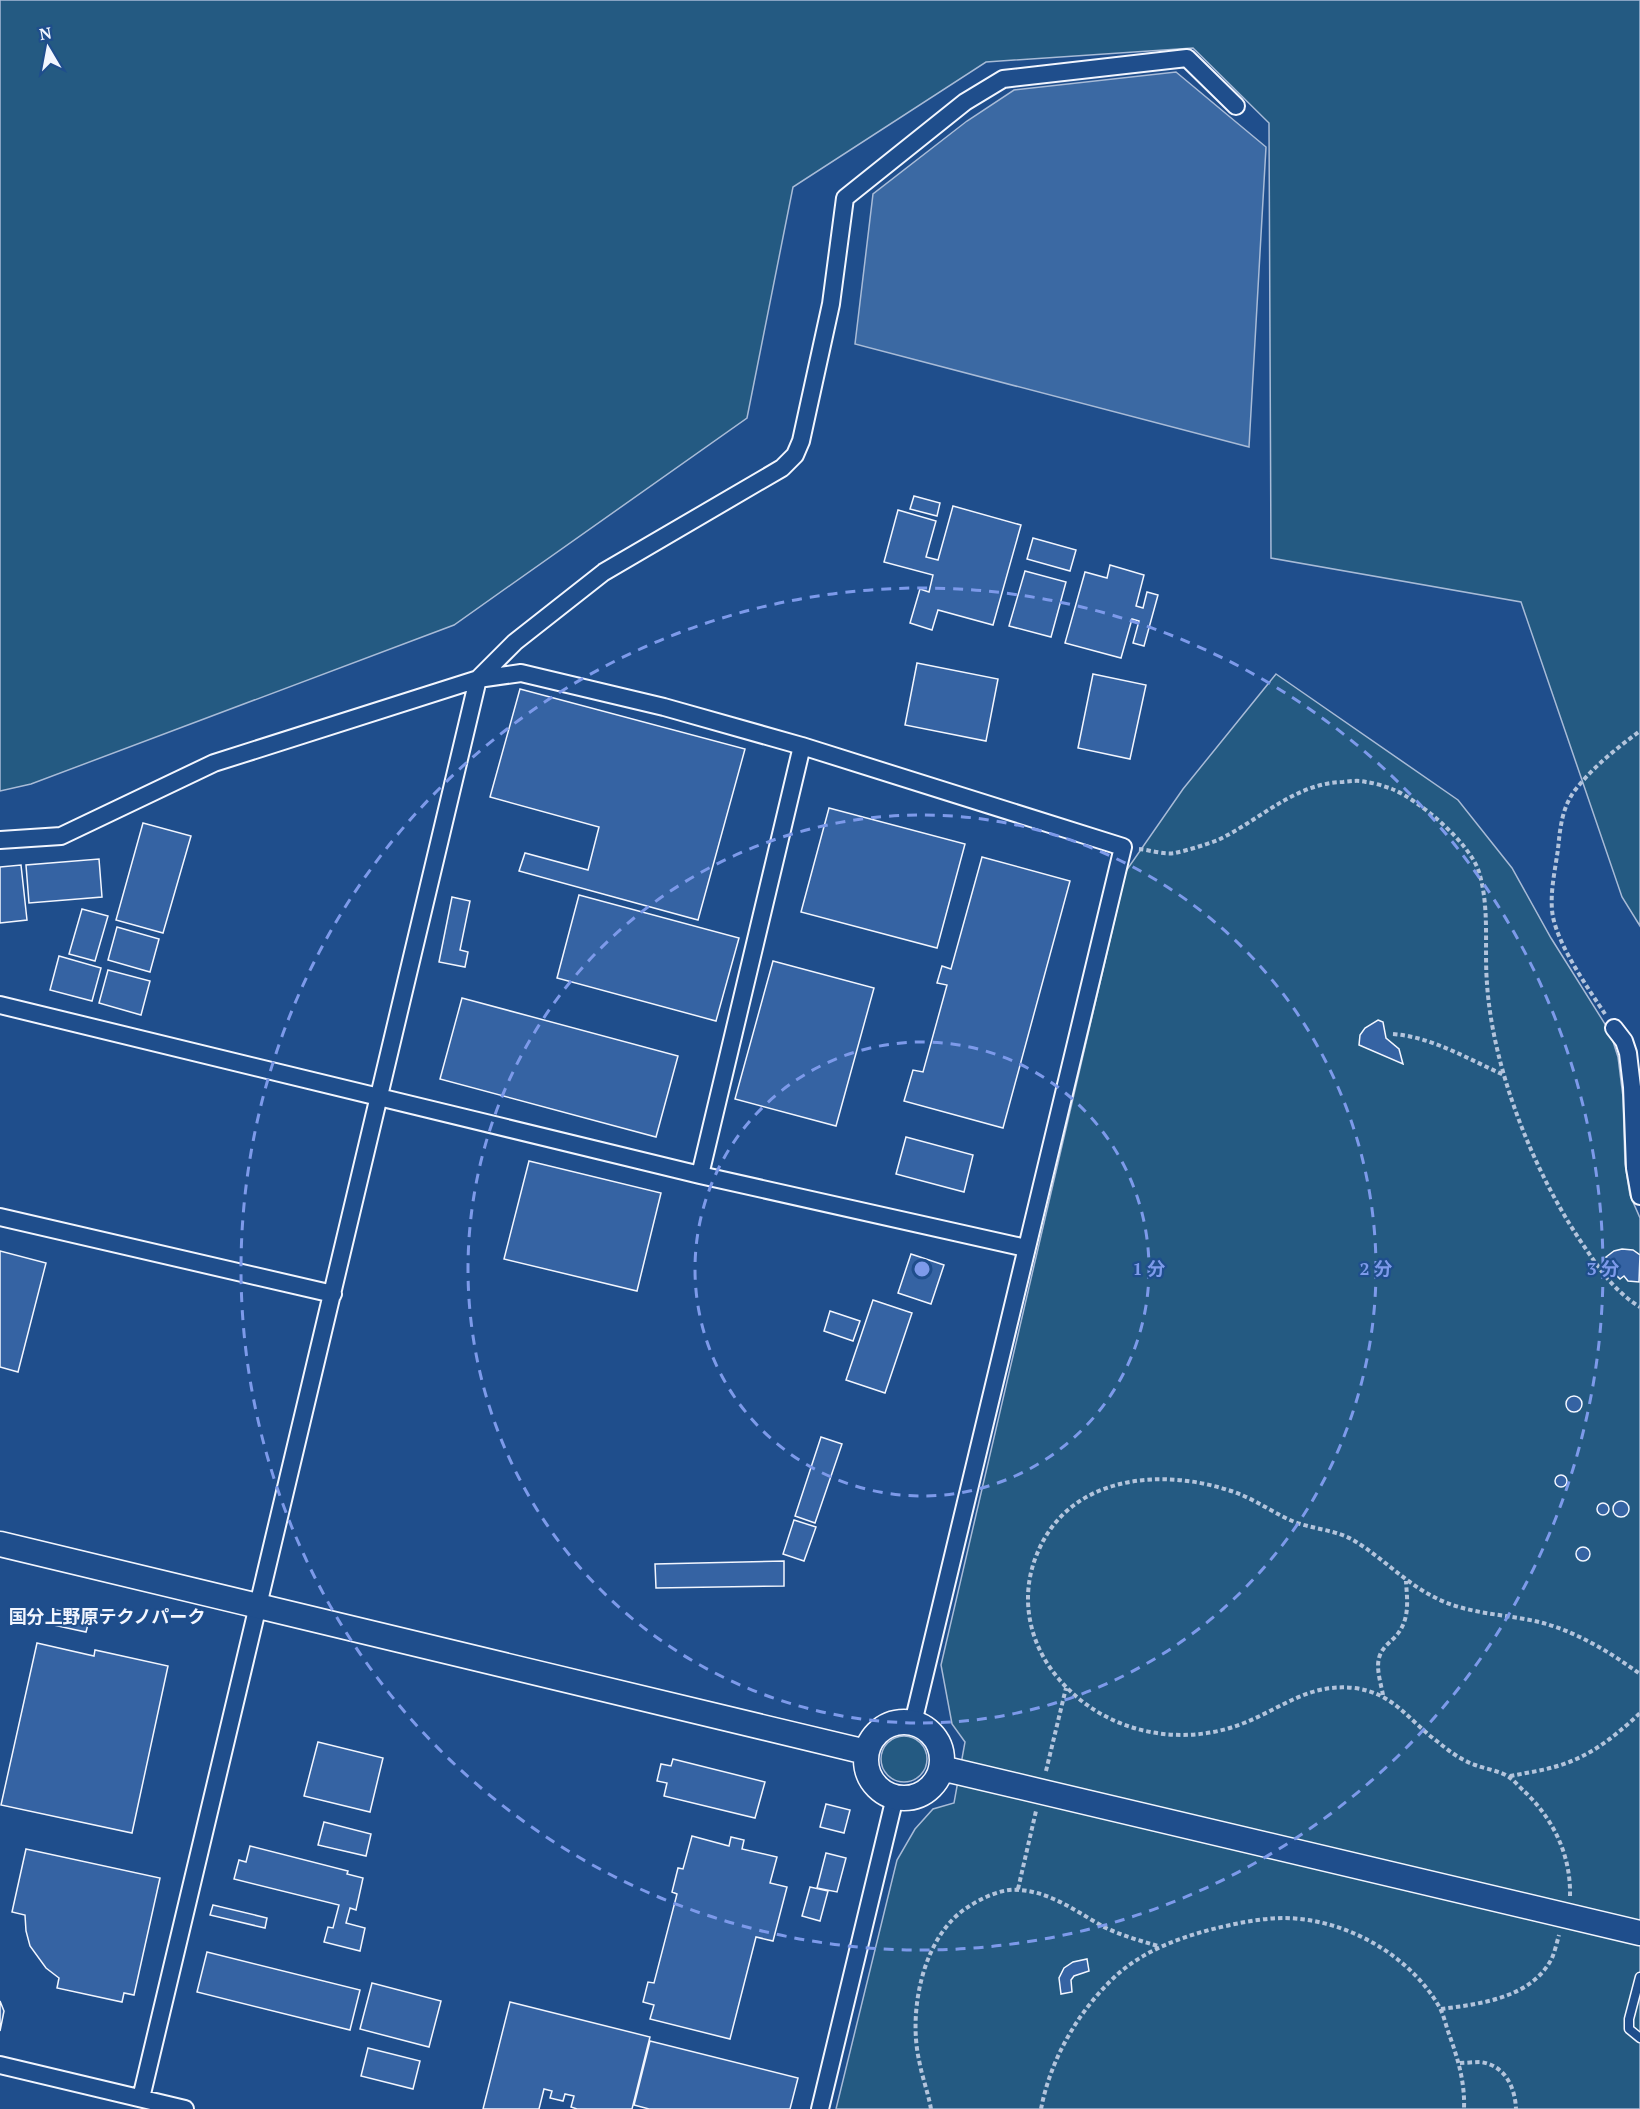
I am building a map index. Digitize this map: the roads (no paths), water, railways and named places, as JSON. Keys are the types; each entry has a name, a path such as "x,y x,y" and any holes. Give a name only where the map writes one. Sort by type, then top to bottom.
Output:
{"street":[{"path":"141,2098 257,1605 382,1097 478,679 515,642 604,572 782,468 795,455 801,441 831,304 845,198 965,102 1003,79 1187,58 1236,106"},
{"path":"0,840 61,836 214,763 478,679 521,672 664,707 802,746 1123,847 913,1723"},
{"path":"700,1175 802,746"},
{"path":"0,1005 700,1175 1026,1248"},
{"path":"1614,1028 1624,1041 1628,1053 1632,1087 1635,1168 1640,1196"},
{"path":"0,1217 333,1294"},
{"path":"0,1544 866,1752"},
{"path":"901,1722 913,1723 933,1735 942,1756 941,1768 933,1784 919,1795 907,1798 895,1797 884,1793 875,1785 869,1775 866,1752 879,1731 901,1722"},
{"path":"941,1768 1640,1933"},
{"path":"820,2109 895,1797"},
{"path":"0,2065 185,2109"}],"lane":[{"path":"1640,1977 1629,2019 1629,2030 1640,2038"}],"district":[{"name":"国分上野原テクノパーク","path":"107,1617"}]}
